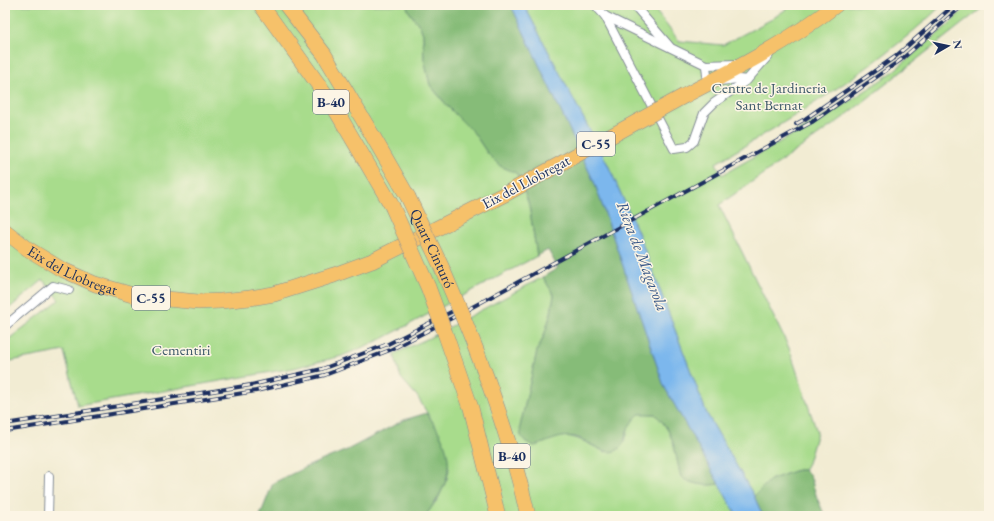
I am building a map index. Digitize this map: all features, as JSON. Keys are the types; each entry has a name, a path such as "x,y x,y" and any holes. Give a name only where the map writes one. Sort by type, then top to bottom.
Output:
{"highway":[{"name":"Quart Cinturó","path":"260,5 331,102 392,206 428,287 472,408 498,516"},
{"name":"Quart Cinturó","path":"286,5 324,54 408,197 442,266 494,396 517,471 528,516"},
{"name":"Eix del Llobregat","path":"5,231 28,249 61,269 94,284 136,296 198,302 250,298 274,294 372,261 509,192 745,63 810,24 836,5"},
{"name":"Eix del Llobregat","path":"5,219 15,229 49,253 69,264 106,280 155,291 179,293 233,292 311,282"}],"street":[{"path":"595,5 605,16 674,149 687,147 694,141 704,112 714,103 747,80 781,42"},
{"path":"634,5 671,48"},
{"path":"605,16 706,65 745,63"},
{"path":"706,65 708,84 738,79 747,80"},
{"path":"5,326 53,286 69,290"},
{"path":"48,516 49,476"}],"green space":[{"name":"Cementiri","path":"5,5 406,5 420,26 423,34 424,59 430,85 450,109 474,133 488,154 500,166 516,172 520,179 529,205 537,256 382,339 342,356 294,368 78,406 64,351 5,362 5,342 59,300 43,280 5,312"},
{"path":"406,5 511,5 595,184 664,386 719,484 699,484 690,482 681,477 671,436 662,421 655,414 639,414 629,426 622,446 615,451 609,452 575,437 569,436 559,438 534,446 526,442 521,436 520,427 537,351 544,336 551,313 554,295 543,277 558,268 548,250 537,256 529,205 520,179 516,173 500,166 488,154 474,133 450,109 430,85 424,59 423,34 420,26"},
{"name":"Centre de Jardineria Sant Bernat","path":"524,5 651,5 679,41 723,45 772,19 792,5 942,5 917,28 862,71 805,109 716,163 722,175 841,107 890,74 948,25 968,5 986,5 844,117 719,205 789,348 817,432 808,463 804,470 797,470 770,480 754,496 707,414 637,230 608,165"},
{"path":"543,277 554,295 551,313 544,336 537,351 520,427 541,444 551,439 567,436 606,452 625,440 629,426 639,413 655,414 662,421 671,436 681,477 690,482 699,484 719,484 737,516 425,516 438,499 447,479 449,469 441,436 417,396 401,378 394,354 429,338"},
{"path":"427,413 445,446 448,457 448,467 447,477 439,496 425,516 260,516 273,483 347,450 404,420"},
{"path":"797,470 804,470 810,475 817,498 825,516 763,516 754,496 770,480"}],"water":[{"name":"Riera de Magarola","path":"511,5 524,5 608,165 637,230 707,414 754,496 763,516 737,516 664,386 595,184"}],"railway":[{"path":"796,124 895,57 954,5"},
{"path":"5,431 256,391 325,375 390,350 452,318 812,122 902,59 963,5"},
{"path":"5,424 251,385 322,369 388,344 459,308"}]}
